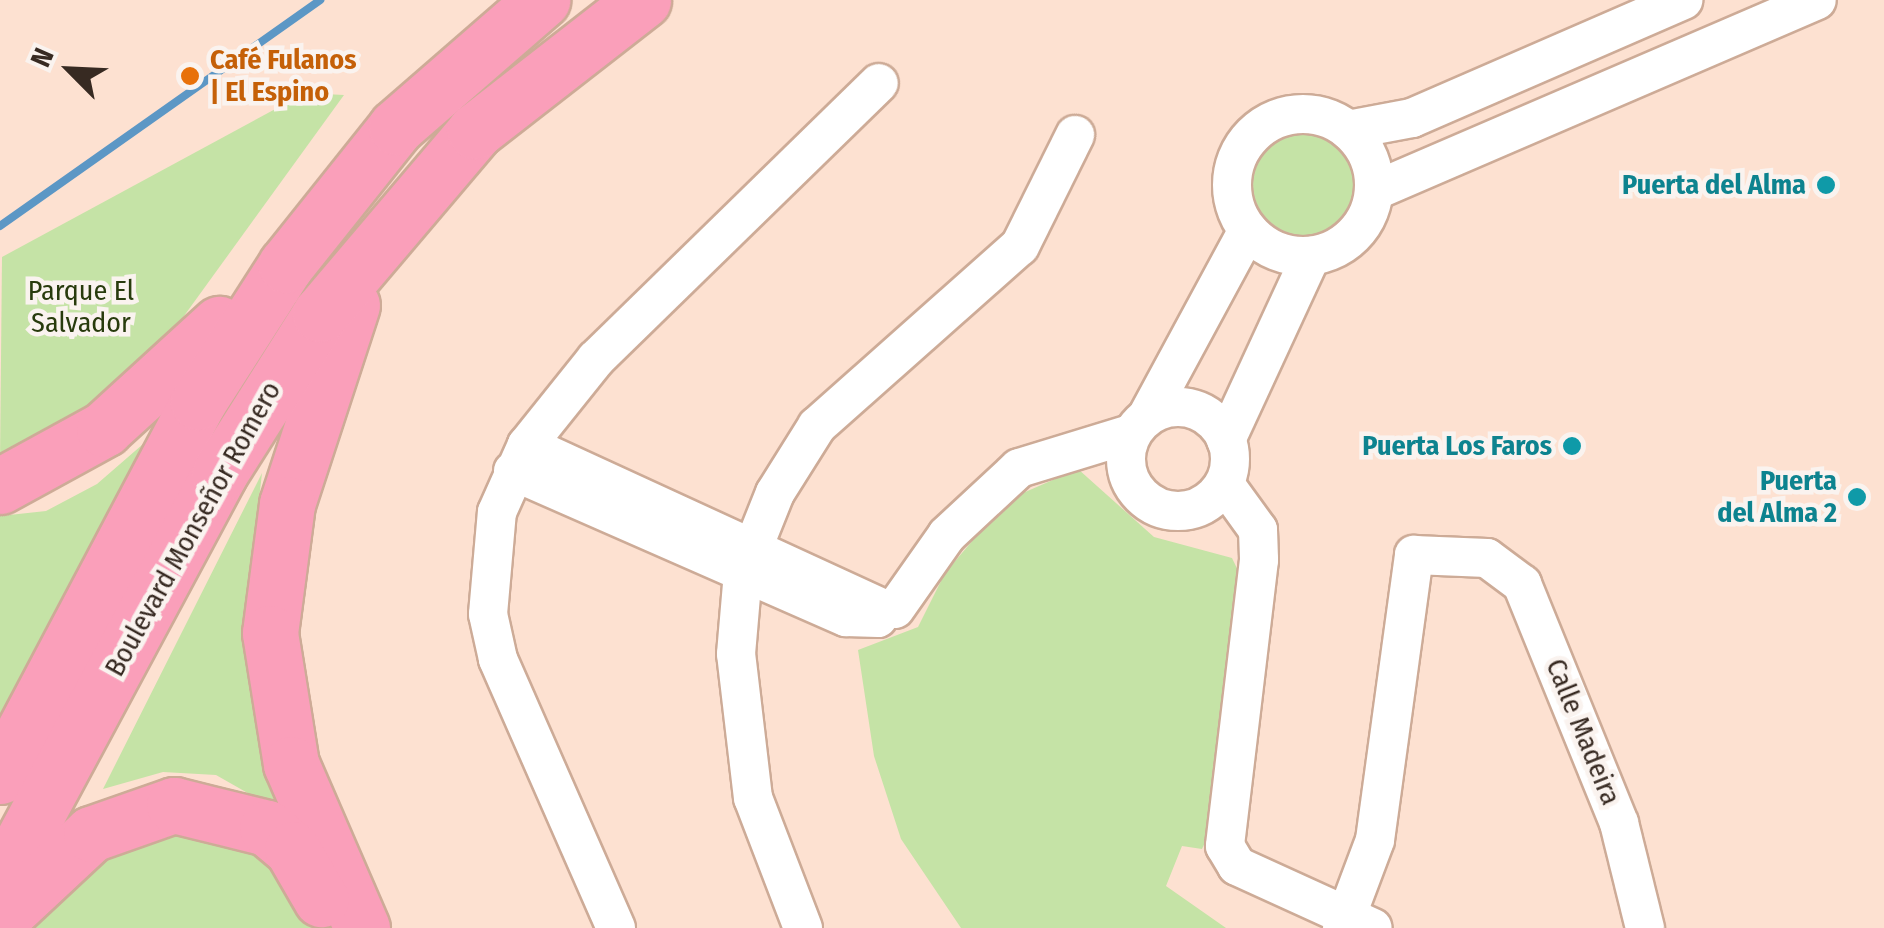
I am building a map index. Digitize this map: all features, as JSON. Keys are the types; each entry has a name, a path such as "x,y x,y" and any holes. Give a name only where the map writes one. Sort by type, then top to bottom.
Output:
{"highway":[{"name":"Boulevard Monseñor Romero","path":"0,776 215,374 286,265 396,128 542,0"},
{"name":"Boulevard Monseñor Romero","path":"0,883 219,474 375,240 475,131 643,0"},
{"path":"0,486 104,429 196,353 338,165 396,128"},
{"path":"362,928 292,764 270,633 273,572 303,440 375,240"},
{"path":"0,919 92,834 174,805 267,828 310,875 334,928"}],"street":[{"path":"1348,130 1412,118 1684,0"},
{"path":"1374,191 1817,0"},
{"path":"616,928 498,660 488,564 520,458 596,359 879,83"},
{"path":"1286,116 1330,118 1348,130 1364,147 1374,191 1358,229 1311,256 1288,254 1248,230 1232,185 1247,140 1286,116"},
{"path":"803,928 753,798 736,654 749,559 794,458 854,384 1020,246 1075,135"},
{"path":"520,458 749,559 854,619 885,611 947,535 1019,468 1138,424 1192,414 1226,440 1235,464 1226,487 1206,504 1157,499 1131,480 1138,424 1248,230"},
{"path":"1226,440 1311,256"},
{"path":"1226,487 1258,530 1258,560 1225,846 1237,866 1354,924"},
{"name":"Calle Madeira","path":"1354,924 1394,741 1406,563 1414,555 1487,558 1522,584 1619,823 1646,928"}],"green space":[{"name":"Parque El Salvador","path":"305,93 344,95 176,327 93,414 0,461 2,257"},
{"path":"1306,132 1326,136 1343,148 1355,165 1359,185 1355,205 1343,222 1326,234 1306,238 1286,234 1269,222 1257,205 1253,185 1257,165 1269,148 1286,136"},
{"path":"150,438 0,722 0,516 46,511 97,484"},
{"path":"1078,469 1154,537 1232,558 1245,585 1208,836 1202,849 1182,846 1166,886 1226,928 961,928 901,839 874,756 858,650 918,627 945,573 1007,500"},
{"path":"262,473 246,616 297,821 216,775 163,772 103,789"},
{"path":"228,823 307,892 321,928 29,928 119,834"}],"waterway":[{"path":"0,226 320,0"}],"place":[{"name":"Café Fulanos | El Espino","path":"190,76"},
{"name":"Puerta del Alma","path":"1826,185"},
{"name":"Puerta Los Faros","path":"1572,446"},
{"name":"Puerta del Alma 2","path":"1857,497"}]}
